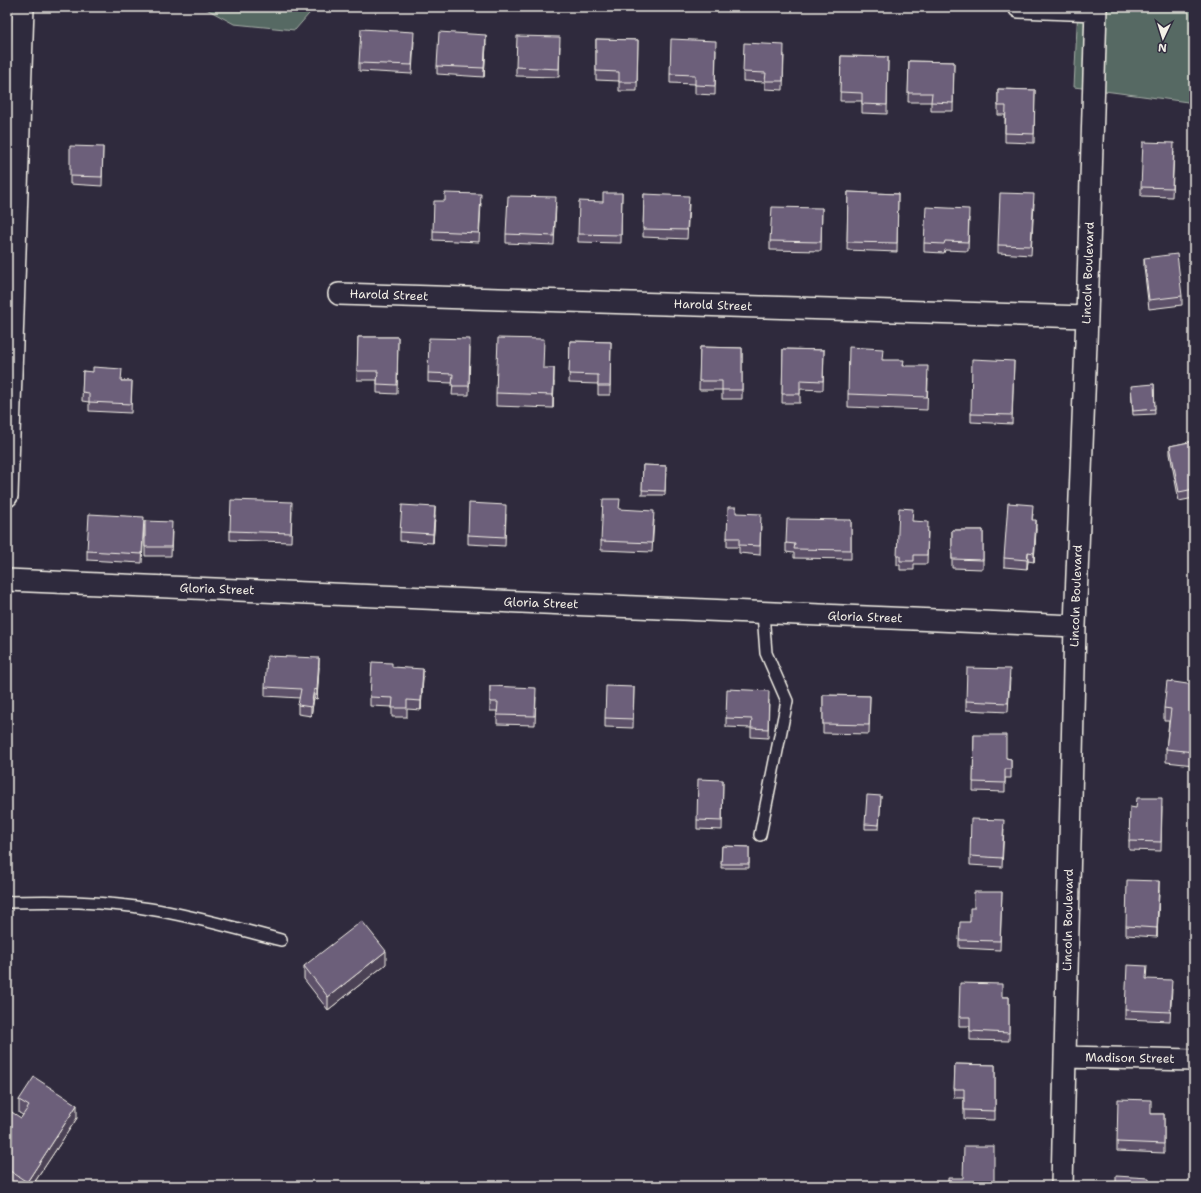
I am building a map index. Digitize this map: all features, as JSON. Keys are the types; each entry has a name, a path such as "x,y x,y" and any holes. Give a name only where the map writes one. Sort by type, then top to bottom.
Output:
{"street":[{"path":"7,496 23,7"},
{"path":"1019,7 1096,9"},
{"name":"Lincoln Boulevard","path":"1062,1186 1075,626 1087,317 1096,9"},
{"name":"Harold Street","path":"339,294 1087,317"},
{"name":"Gloria Street","path":"7,580 1075,626"},
{"name":"Madison Street","path":"1065,1057 1194,1060"}],"lane":[{"path":"760,835 787,701 766,653 763,613"},
{"path":"7,902 98,903 150,909 193,917 281,940"}],"green space":[{"path":"203,7 315,7 295,30 234,24"},
{"path":"1078,7 1194,7 1194,125 1188,102 1074,87"}],"building":[{"path":"361,29 414,32 412,65 359,63"},
{"path":"439,32 486,35 484,68 437,66"},
{"path":"517,36 560,37 559,69 516,67"},
{"path":"596,39 638,40 637,82 619,82 619,72 596,71"},
{"path":"671,39 716,41 715,86 695,85 695,75 670,74"},
{"path":"744,43 784,45 783,81 765,81 766,73 743,72"},
{"path":"841,56 888,57 887,105 862,104 862,93 840,92"},
{"path":"909,61 954,62 953,103 931,102 932,93 908,93"},
{"path":"998,89 1035,90 1034,134 1005,133 1006,106 998,106"},
{"path":"1143,142 1174,143 1172,188 1141,187"},
{"path":"70,146 103,147 102,177 70,176"},
{"path":"848,192 898,194 897,243 847,242"},
{"path":"445,193 481,194 479,233 433,231 434,201 445,201"},
{"path":"603,193 622,193 621,235 578,234 579,201 603,202"},
{"path":"1000,193 1034,194 1031,246 998,245"},
{"path":"644,194 689,196 687,230 643,229"},
{"path":"508,196 556,197 554,236 506,234"},
{"path":"772,207 822,208 821,242 770,241"},
{"path":"926,207 969,209 968,242 945,241 944,244 924,243"},
{"path":"1177,254 1182,296 1149,300 1144,258"},
{"path":"358,337 398,337 397,385 377,384 378,371 357,371"},
{"path":"429,338 470,339 469,386 452,386 453,374 428,373"},
{"path":"498,338 544,339 543,368 554,368 553,395 496,393"},
{"path":"570,341 611,342 610,386 598,386 598,375 569,374"},
{"path":"700,347 742,348 742,390 722,390 722,381 699,381"},
{"path":"849,347 883,349 882,360 904,360 903,366 928,366 927,397 848,394"},
{"path":"783,349 824,350 823,381 800,380 800,394 782,394"},
{"path":"972,359 1014,361 1012,415 971,414"},
{"path":"93,367 122,369 121,381 132,381 131,404 89,402 89,393 82,392 83,371 93,372"},
{"path":"1154,384 1155,409 1133,411 1131,386"},
{"path":"1194,441 1194,489 1179,492 1170,446"},
{"path":"643,465 666,466 665,491 642,490"},
{"path":"603,499 620,499 619,509 654,511 652,543 601,541"},
{"path":"231,500 292,502 291,533 230,531"},
{"path":"469,503 506,505 505,537 468,535"},
{"path":"1008,503 1033,505 1032,520 1036,520 1034,553 1028,552 1027,560 1004,558"},
{"path":"402,505 435,507 433,534 400,532"},
{"path":"728,507 736,507 736,513 761,514 760,546 739,545 739,538 727,538"},
{"path":"899,508 913,509 912,521 928,522 927,555 914,555 914,561 900,561 900,556 897,556"},
{"path":"89,514 144,517 142,554 87,551"},
{"path":"787,519 851,520 851,550 794,549 795,544 786,543"},
{"path":"145,521 172,522 171,547 145,547"},
{"path":"952,530 983,530 983,560 952,559"},
{"path":"267,656 319,658 317,690 314,689 311,707 298,705 301,689 265,687"},
{"path":"372,662 392,663 392,667 423,669 421,701 407,700 407,708 392,708 393,698 370,697"},
{"path":"967,668 1010,669 1008,703 966,701"},
{"path":"1167,681 1194,685 1194,752 1166,749 1171,709 1164,708"},
{"path":"490,686 536,688 535,716 497,715 498,702 490,702"},
{"path":"606,686 634,687 633,719 605,718"},
{"path":"727,689 769,691 768,729 751,728 752,719 726,718"},
{"path":"823,695 870,696 869,725 823,724"},
{"path":"974,735 1006,735 1006,758 1011,759 1011,769 1005,769 1005,783 973,782"},
{"path":"698,779 723,780 722,821 697,820"},
{"path":"867,795 881,796 879,825 865,824"},
{"path":"1137,798 1162,798 1161,842 1129,841 1130,807 1136,808"},
{"path":"971,819 1004,820 1002,858 970,856"},
{"path":"722,846 749,847 749,864 721,864"},
{"path":"1127,880 1159,881 1157,928 1126,926"},
{"path":"974,892 1002,892 1000,941 959,940 960,922 970,922 970,908 974,908"},
{"path":"362,921 386,951 328,997 304,966"},
{"path":"1127,965 1147,966 1146,979 1172,980 1170,1012 1125,1010"},
{"path":"960,983 1002,984 1002,997 1009,997 1009,1033 970,1031 970,1017 959,1017"},
{"path":"955,1064 995,1065 995,1111 964,1110 964,1089 954,1089"},
{"path":"34,1077 77,1105 27,1182 7,1169 7,1116 10,1111 21,1118 29,1106 19,1100"},
{"path":"1118,1099 1151,1100 1151,1114 1164,1114 1164,1144 1117,1142"},
{"path":"964,1146 994,1146 994,1186 948,1186 948,1178 963,1178"},
{"path":"1116,1176 1149,1178 1149,1186 1116,1186"}]}
